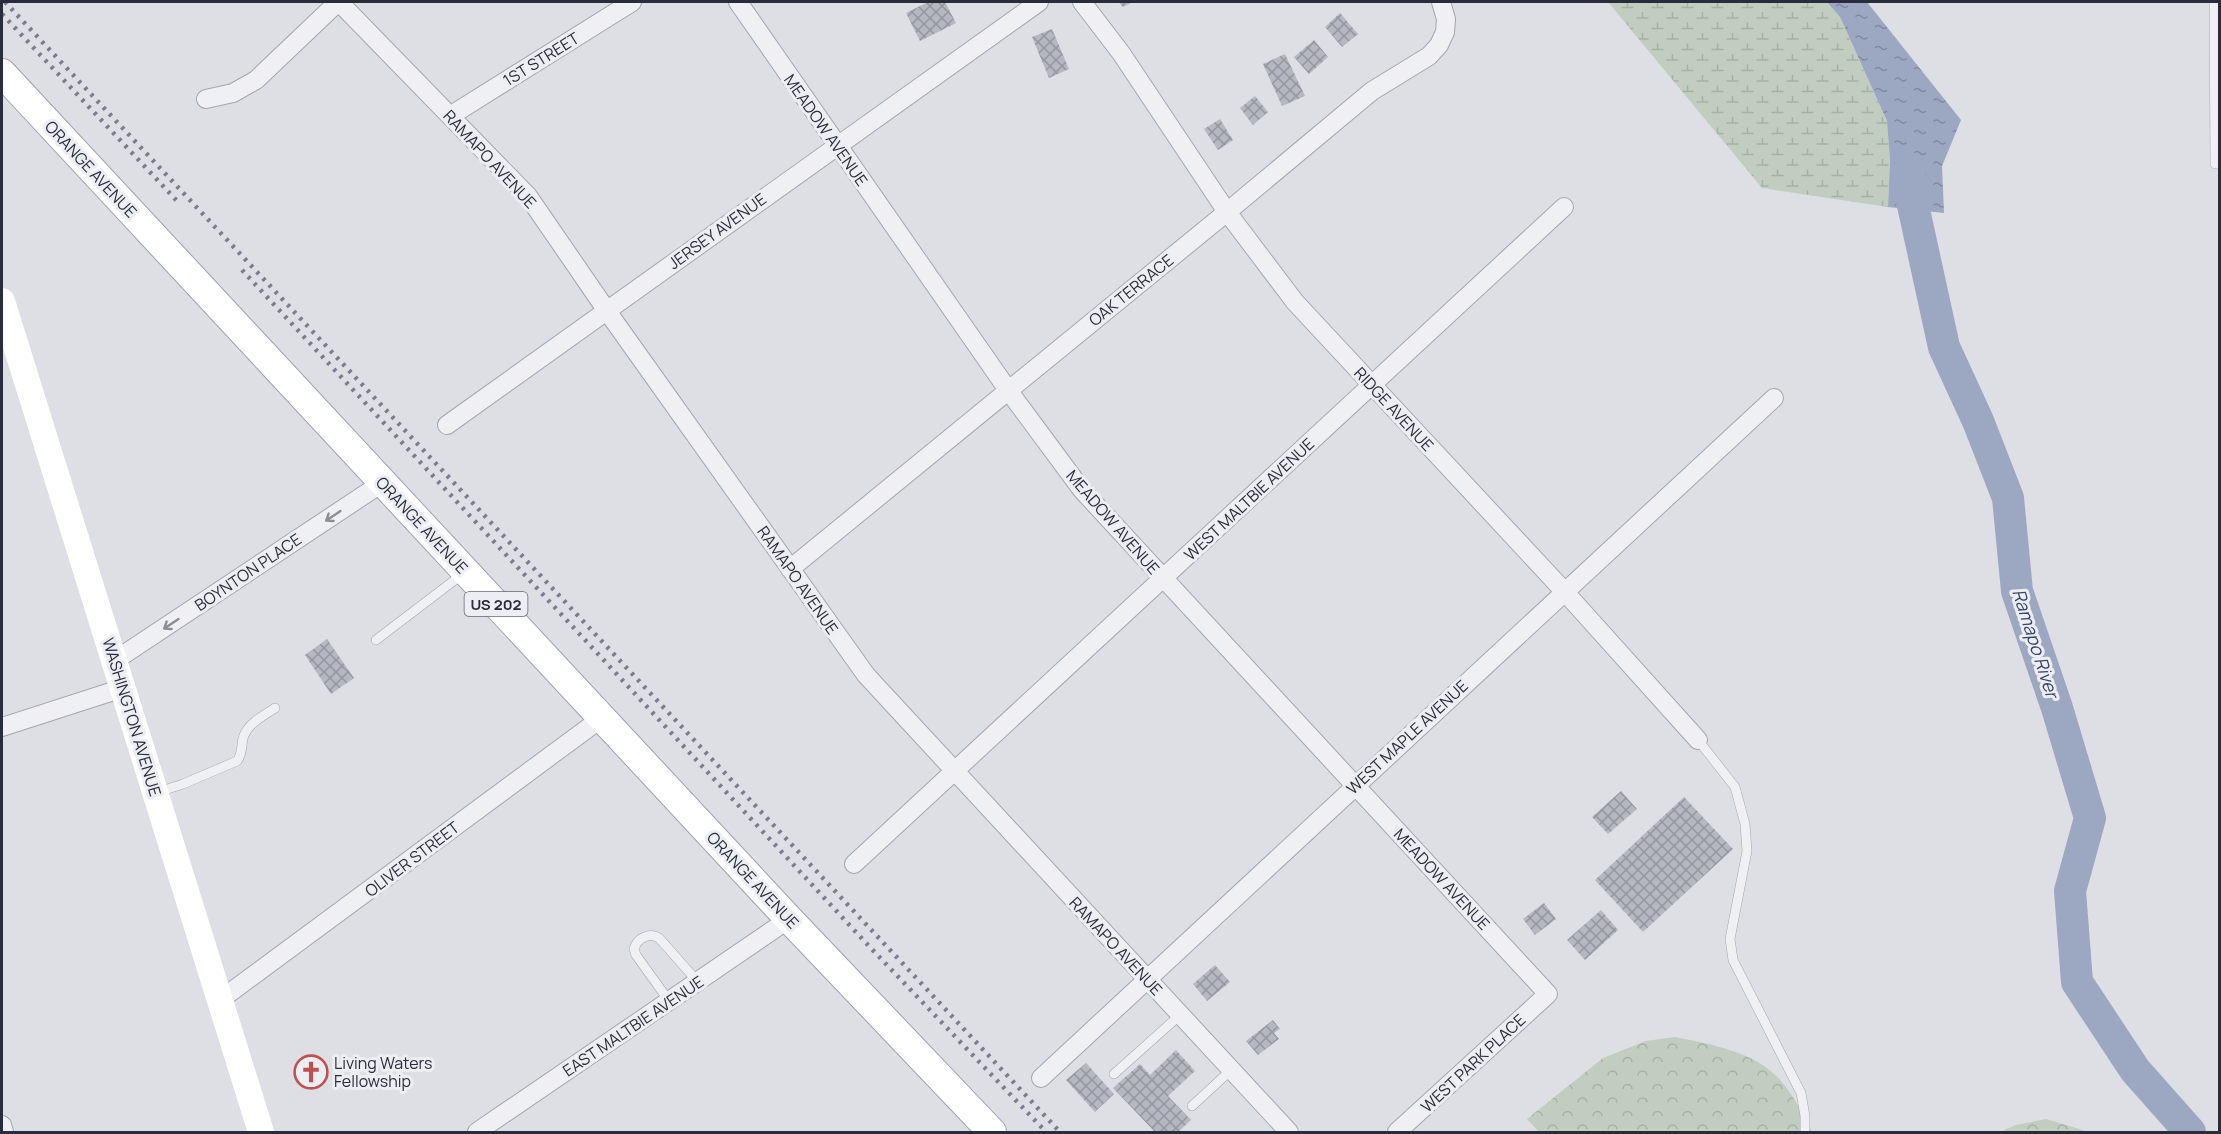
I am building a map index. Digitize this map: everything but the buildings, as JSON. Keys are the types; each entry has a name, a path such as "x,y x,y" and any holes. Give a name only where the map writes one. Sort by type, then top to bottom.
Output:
{"main road":[{"name":"ORANGE AVENUE","path":"2,73 382,483 603,717 983,1130"}],"street":[{"path":"206,99 233,93 256,80 339,2"},
{"name":"RAMAPO AVENUE","path":"339,2 528,196 866,675 1289,1132"},
{"name":"1ST STREET","path":"450,116 632,2"},
{"name":"MEADOW AVENUE","path":"738,2 1008,390 1082,490 1548,994"},
{"name":"JERSEY AVENUE","path":"447,425 1039,2"},
{"name":"RIDGE AVENUE","path":"1082,2 1121,52 1227,212 1295,302 1564,591 1698,740"},
{"name":"OAK TERRACE","path":"790,570 1372,91 1429,56 1439,45 1444,32 1446,19 1441,2"},
{"name":"WEST MALTBIE AVENUE","path":"854,864 1564,207"},
{"name":"WASHINGTON AVENUE","path":"2,301 261,1132"},
{"name":"WEST MAPLE AVENUE","path":"1041,1078 1774,398"},
{"name":"BOYNTON PLACE","path":"114,661 382,483"},
{"path":"2,727 123,688"},
{"name":"OLIVER STREET","path":"220,1000 603,717"},
{"name":"EAST MALTBIE AVENUE","path":"477,1132 789,919"},
{"name":"WEST PARK PLACE","path":"1397,1132 1548,994"},
{"path":"2,1125 4,1132"}],"lane":[{"path":"2214,2 2217,21 2215,164 2220,164"},
{"path":"376,640 466,572"},
{"path":"155,792 183,784 237,761 242,754 242,740 247,727 275,708"},
{"path":"1698,740 1735,787 1745,824 1747,851 1730,939 1733,960 1801,1093 1805,1116 1804,1132"},
{"path":"669,1001 636,955 634,949 639,940 650,936 659,938 698,982"},
{"path":"1114,1074 1180,1016"},
{"path":"1191,1106 1231,1070"}],"green space":[{"path":"1608,2 1827,2 1840,17 1887,121 1890,161 1888,207 1762,188"},
{"path":"1675,1037 1732,1051 1746,1056 1771,1071 1786,1087 1812,1132 1539,1132 1527,1119 1603,1058 1646,1041"},
{"path":"2046,1119 2089,1132 2000,1132 2016,1125"}],"water":[{"path":"1827,2 1867,2 1961,120 1942,166 1944,213 1888,207 1890,161 1887,121 1840,17"}],"waterway":[{"name":"Ramapo River","path":"1910,168 1909,187 1944,347 1978,421 2008,498 2017,591 2057,708 2090,818 2070,891 2077,982 2135,1070 2190,1132"}],"railway":[{"path":"5,2 1060,1132"},
{"path":"2,14 178,202"},
{"path":"242,270 867,944 1046,1132"}],"place":[{"name":"Living Waters Fellowship","path":"311,1072"}]}
